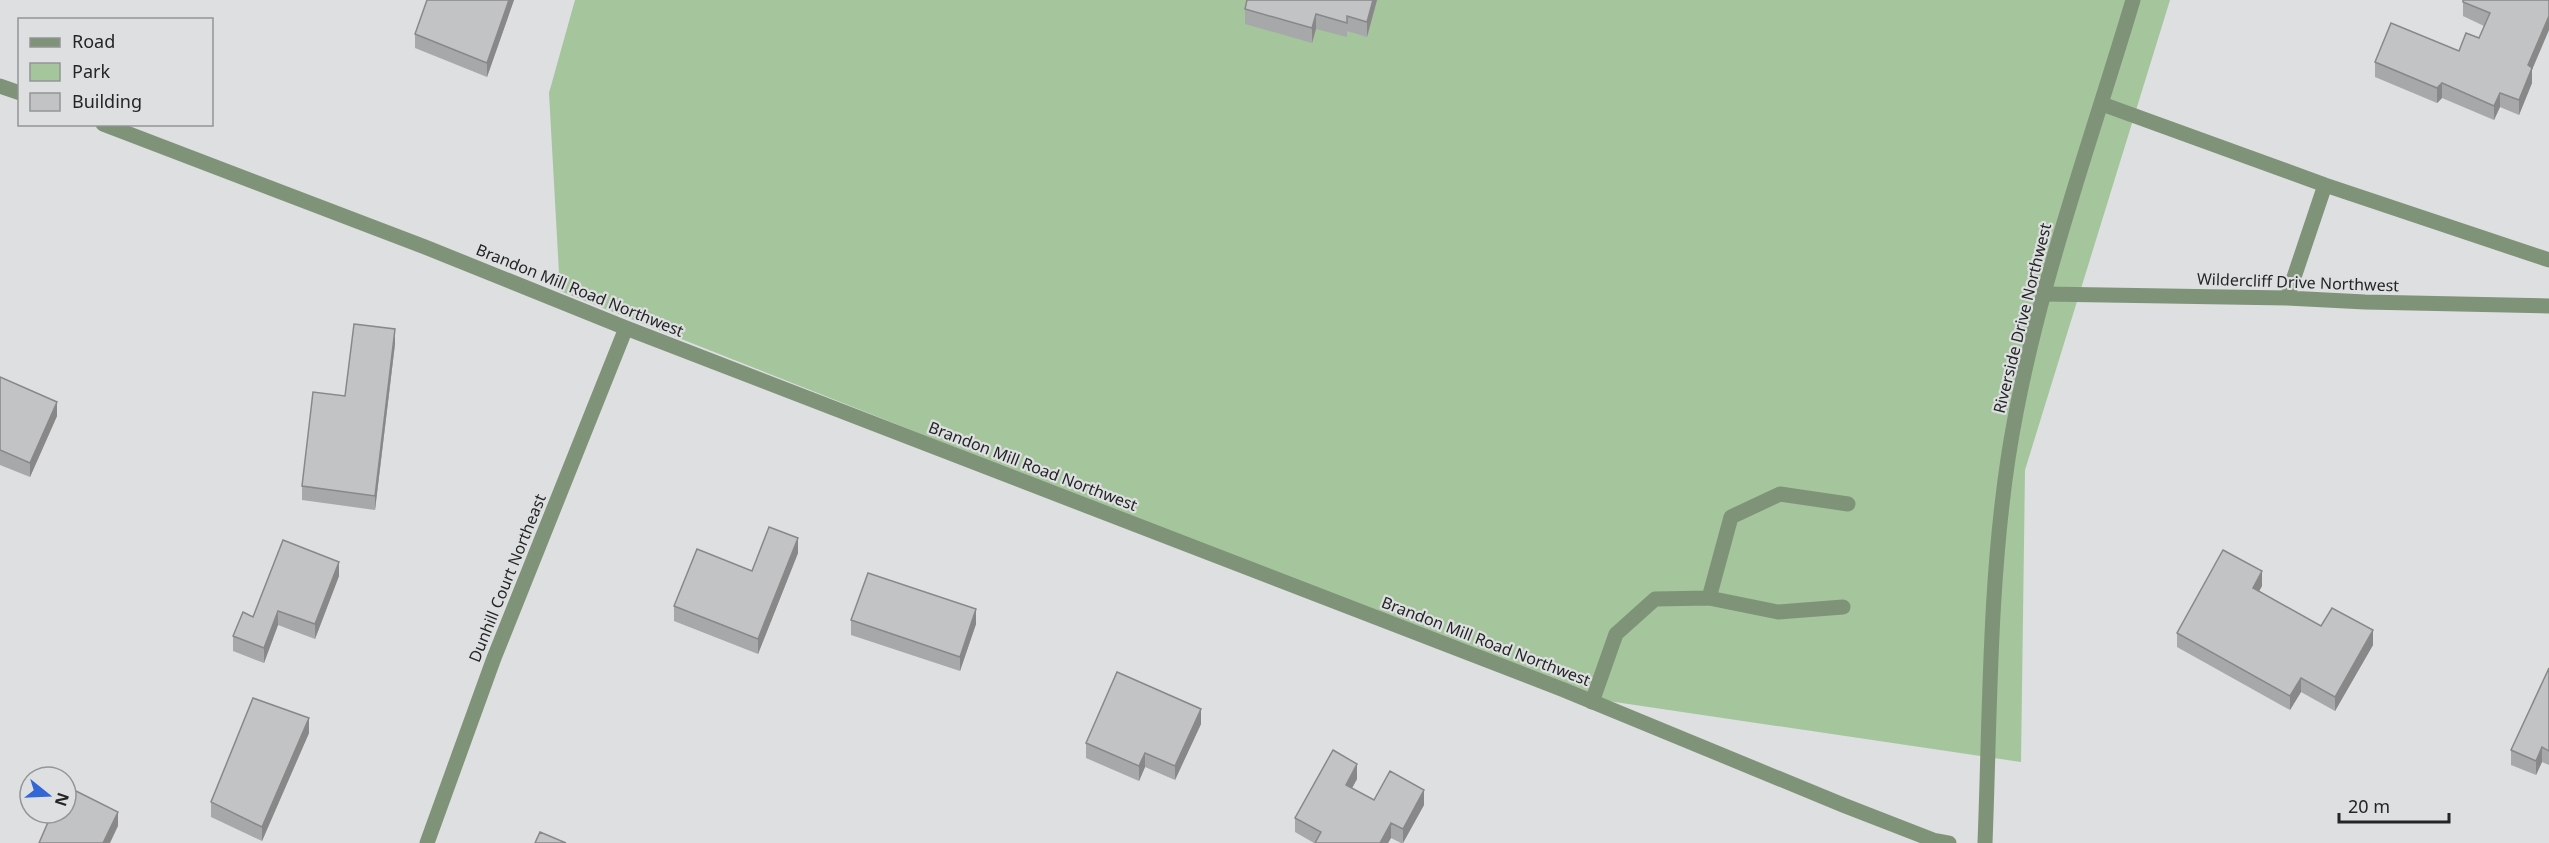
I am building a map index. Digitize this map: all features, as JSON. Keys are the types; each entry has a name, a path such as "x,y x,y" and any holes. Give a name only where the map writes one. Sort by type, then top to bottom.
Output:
{"street":[{"name":"Riverside Drive Northwest","path":"1985,843 1999,524 2021,383 2045,294 2133,0"},
{"path":"0,86 18,92"},
{"path":"2102,104 2325,185 2549,260"},
{"name":"Brandon Mill Road Northwest","path":"108,126 425,247 626,328 1592,702 1933,840 1949,843"},
{"path":"2288,298 2325,185"},
{"name":"Wildercliff Drive Northwest","path":"2045,294 2549,306"},
{"name":"Dunhill Court Northeast","path":"427,843 494,658 626,328"},
{"path":"1709,598 1731,517 1780,494 1848,504"},
{"path":"1592,702 1616,634 1655,599 1709,598 1778,612 1843,608"}],"green space":[{"path":"575,0 2170,0 2025,470 2021,762 1588,698 560,291 549,93"}],"building":[{"path":"427,0 509,0 487,63 415,34"},
{"path":"1247,0 1373,0 1367,22 1347,16 1347,23 1316,14 1312,28 1245,9"},
{"path":"2463,0 2549,0 2549,16 2528,65 2532,68 2519,100 2500,93 2494,106 2442,83 2437,88 2375,62 2391,23 2459,51 2466,33 2479,38 2490,13 2463,2"},
{"path":"354,324 395,329 375,496 302,486 313,392 345,396"},
{"path":"0,377 57,402 30,463 0,450"},
{"path":"769,527 798,538 758,639 674,606 697,549 752,571"},
{"path":"283,540 339,562 315,624 278,611 264,648 233,636 243,612 253,617"},
{"path":"2223,550 2262,571 2253,588 2321,626 2332,608 2373,630 2335,697 2301,678 2290,696 2177,633"},
{"path":"868,573 976,609 960,657 851,620"},
{"path":"2549,668 2549,751 2542,747 2536,761 2511,750"},
{"path":"1117,672 1201,709 1175,766 1145,753 1139,766 1086,743"},
{"path":"253,698 309,718 262,827 211,802"},
{"path":"1333,750 1357,764 1346,785 1374,800 1390,771 1424,790 1403,829 1391,823 1380,843 1315,843 1321,832 1295,818"},
{"path":"78,792 118,812 103,843 39,843 47,825 78,825"},
{"path":"540,832 566,843 535,843"}]}
